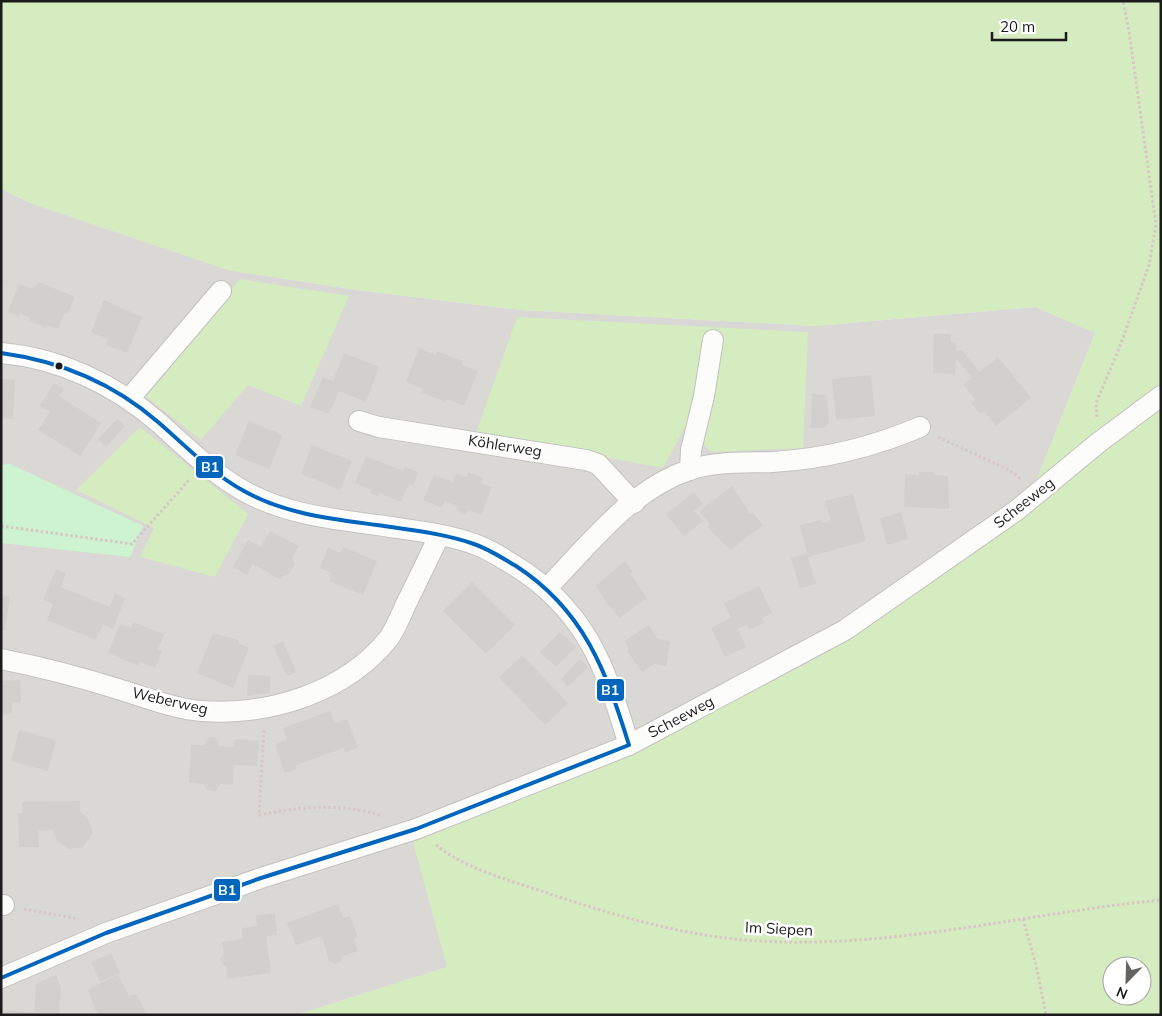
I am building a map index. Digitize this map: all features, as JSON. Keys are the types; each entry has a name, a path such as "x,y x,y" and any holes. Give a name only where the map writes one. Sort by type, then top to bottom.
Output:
{"street":[{"path":"129,399 221,291"},
{"path":"690,470 691,450 704,396 713,340"},
{"path":"1,353 34,357 60,364 129,399 224,479 244,491 289,510 472,543 506,559 547,588 581,625 613,693 629,745"},
{"name":"Scheeweg","path":"1,978 106,933 261,878 416,829 629,745 845,630 1017,510 1098,443 1161,396"},
{"name":"Köhlerweg","path":"359,421 379,426 586,460 598,464 634,503"},
{"path":"547,588 618,514 664,482 690,470 717,464 774,462 843,453 882,442 920,426"},
{"name":"Weberweg","path":"1,659 67,674 165,703 201,711 245,710 266,707 310,695 336,682 372,655 390,637 439,536"}],"path":[{"path":"1098,443 1096,404 1119,349 1149,265 1156,225 1129,31 1122,1"},
{"path":"920,426 948,444 1009,470 1038,493"},
{"path":"1,526 132,544 204,462"},
{"name":"Im Siepen","path":"266,707 259,816 308,806 334,806 381,815 416,829 448,855 486,872 664,929 758,941 821,942 887,937 1023,919 1094,907 1161,900"},
{"path":"2,905 94,922 106,933"},
{"path":"1023,919 1036,965 1046,1015"}],"shaded area":[{"path":"1,189 33,204 228,270 356,290 521,310 815,326 1036,307 1095,333 1031,494 447,967 296,1015 1,1015"}],"green space":[{"path":"1,1 1161,1 1161,1015 296,1015 447,967 413,842 632,754 740,692 1031,494 1095,333 1036,307 815,326 521,310 356,290 228,270 33,204 1,189"},
{"path":"240,279 349,296 301,406 248,385 201,440 144,395"},
{"path":"517,317 808,332 803,448 711,452 685,427 663,468 476,433"},
{"path":"140,427 248,514 215,577 140,557 154,528 76,490"},
{"path":"10,464 143,526 130,557 1,543 1,465"}],"building":[{"path":"1,278 5,280 1,289"},
{"path":"39,282 75,297 68,313 65,312 58,329 47,325 46,328 29,320 30,318 20,313 19,316 8,312 19,284 33,289"},
{"path":"104,300 142,317 127,353 106,345 108,339 91,332"},
{"path":"934,334 951,334 951,342 956,342 956,350 962,350 979,372 998,357 1031,398 996,426 984,411 980,414 971,403 975,399 963,384 972,378 956,358 955,374 933,373"},
{"path":"419,348 436,355 437,351 463,361 462,365 478,371 464,406 447,399 446,402 421,392 422,389 406,382"},
{"path":"344,353 379,367 366,402 339,391 329,414 310,407 323,377 333,381"},
{"path":"871,375 875,416 836,420 832,379"},
{"path":"1,379 15,380 13,419 1,418"},
{"path":"54,383 64,389 59,396 101,423 80,456 38,430 50,412 40,406"},
{"path":"812,394 827,395 829,423 825,428 811,428"},
{"path":"117,419 125,426 106,447 98,439"},
{"path":"249,421 283,435 269,469 235,455"},
{"path":"312,445 352,461 340,490 301,474"},
{"path":"366,456 403,471 405,467 418,472 413,486 409,484 401,502 379,493 377,496 370,493 371,490 355,483"},
{"path":"468,472 484,478 482,483 492,487 481,515 468,510 466,514 456,510 458,506 445,501 442,508 423,500 434,475 453,482 456,473 467,477"},
{"path":"919,472 934,472 934,475 948,476 949,509 904,507 905,474 919,475"},
{"path":"732,486 750,514 752,512 763,525 730,550 708,527 710,525 699,511"},
{"path":"694,492 703,504 694,511 703,521 684,536 666,514"},
{"path":"853,494 866,541 808,557 816,584 800,588 791,558 807,553 800,525 821,520 822,523 831,521 825,501"},
{"path":"901,512 908,539 887,545 880,518"},
{"path":"270,531 299,546 292,558 295,564 289,574 283,576 281,580 253,564 247,575 233,567 248,540 261,547"},
{"path":"343,547 377,561 363,595 329,581 332,573 320,568 328,548 340,553"},
{"path":"625,561 633,572 630,574 647,598 619,618 609,607 596,586"},
{"path":"56,569 66,573 61,587 110,607 115,593 125,598 113,629 103,624 96,640 47,620 53,604 43,600"},
{"path":"472,582 515,625 486,654 443,611"},
{"path":"759,586 772,613 762,618 764,623 749,630 747,625 738,629 746,647 725,657 711,628 731,618 724,603"},
{"path":"1,595 10,597 5,630 1,630"},
{"path":"133,622 164,634 158,649 162,651 155,668 140,662 139,666 108,653 120,624 131,628"},
{"path":"648,625 658,639 670,641 666,666 654,664 642,672 627,651 629,648 625,641"},
{"path":"560,632 576,647 556,667 540,652"},
{"path":"213,633 239,640 238,643 249,648 233,688 197,673"},
{"path":"283,641 296,672 287,676 273,646"},
{"path":"522,655 568,703 545,725 499,677"},
{"path":"580,659 588,667 568,687 561,679"},
{"path":"248,675 270,676 270,693 247,696"},
{"path":"20,680 21,702 12,703 12,714 1,714 1,681"},
{"path":"330,711 335,723 347,719 358,748 345,752 344,748 296,765 297,769 285,773 275,744 287,740 283,728"},
{"path":"19,730 56,740 48,771 11,761"},
{"path":"210,737 215,737 219,742 219,746 234,747 235,739 259,741 257,766 234,765 233,785 220,784 216,791 207,790 204,784 189,782 191,745 205,745 205,741"},
{"path":"80,801 80,812 87,817 93,832 83,847 68,849 55,838 54,830 38,831 39,847 19,847 18,813 22,813 22,802"},
{"path":"338,904 343,918 350,916 357,935 354,941 358,951 343,956 340,962 335,964 329,961 322,936 296,945 287,923"},
{"path":"275,913 277,935 266,936 271,973 227,979 226,967 221,963 220,958 224,954 222,942 243,939 242,928 257,926 256,915"},
{"path":"111,953 120,973 100,982 91,962"},
{"path":"56,975 61,988 59,1015 1,1015 2,1010 34,1012 36,984"},
{"path":"118,975 129,996 134,994 138,996 147,1015 101,1015 95,1009 88,989"}],"transit line":[{"name":"B1","path":"1,353 65,368 104,385 141,408 221,476 260,499 309,514 426,532 462,540 485,548 516,566 539,583 576,622 601,667 629,745 416,829 261,878 106,933 1,978"}]}
